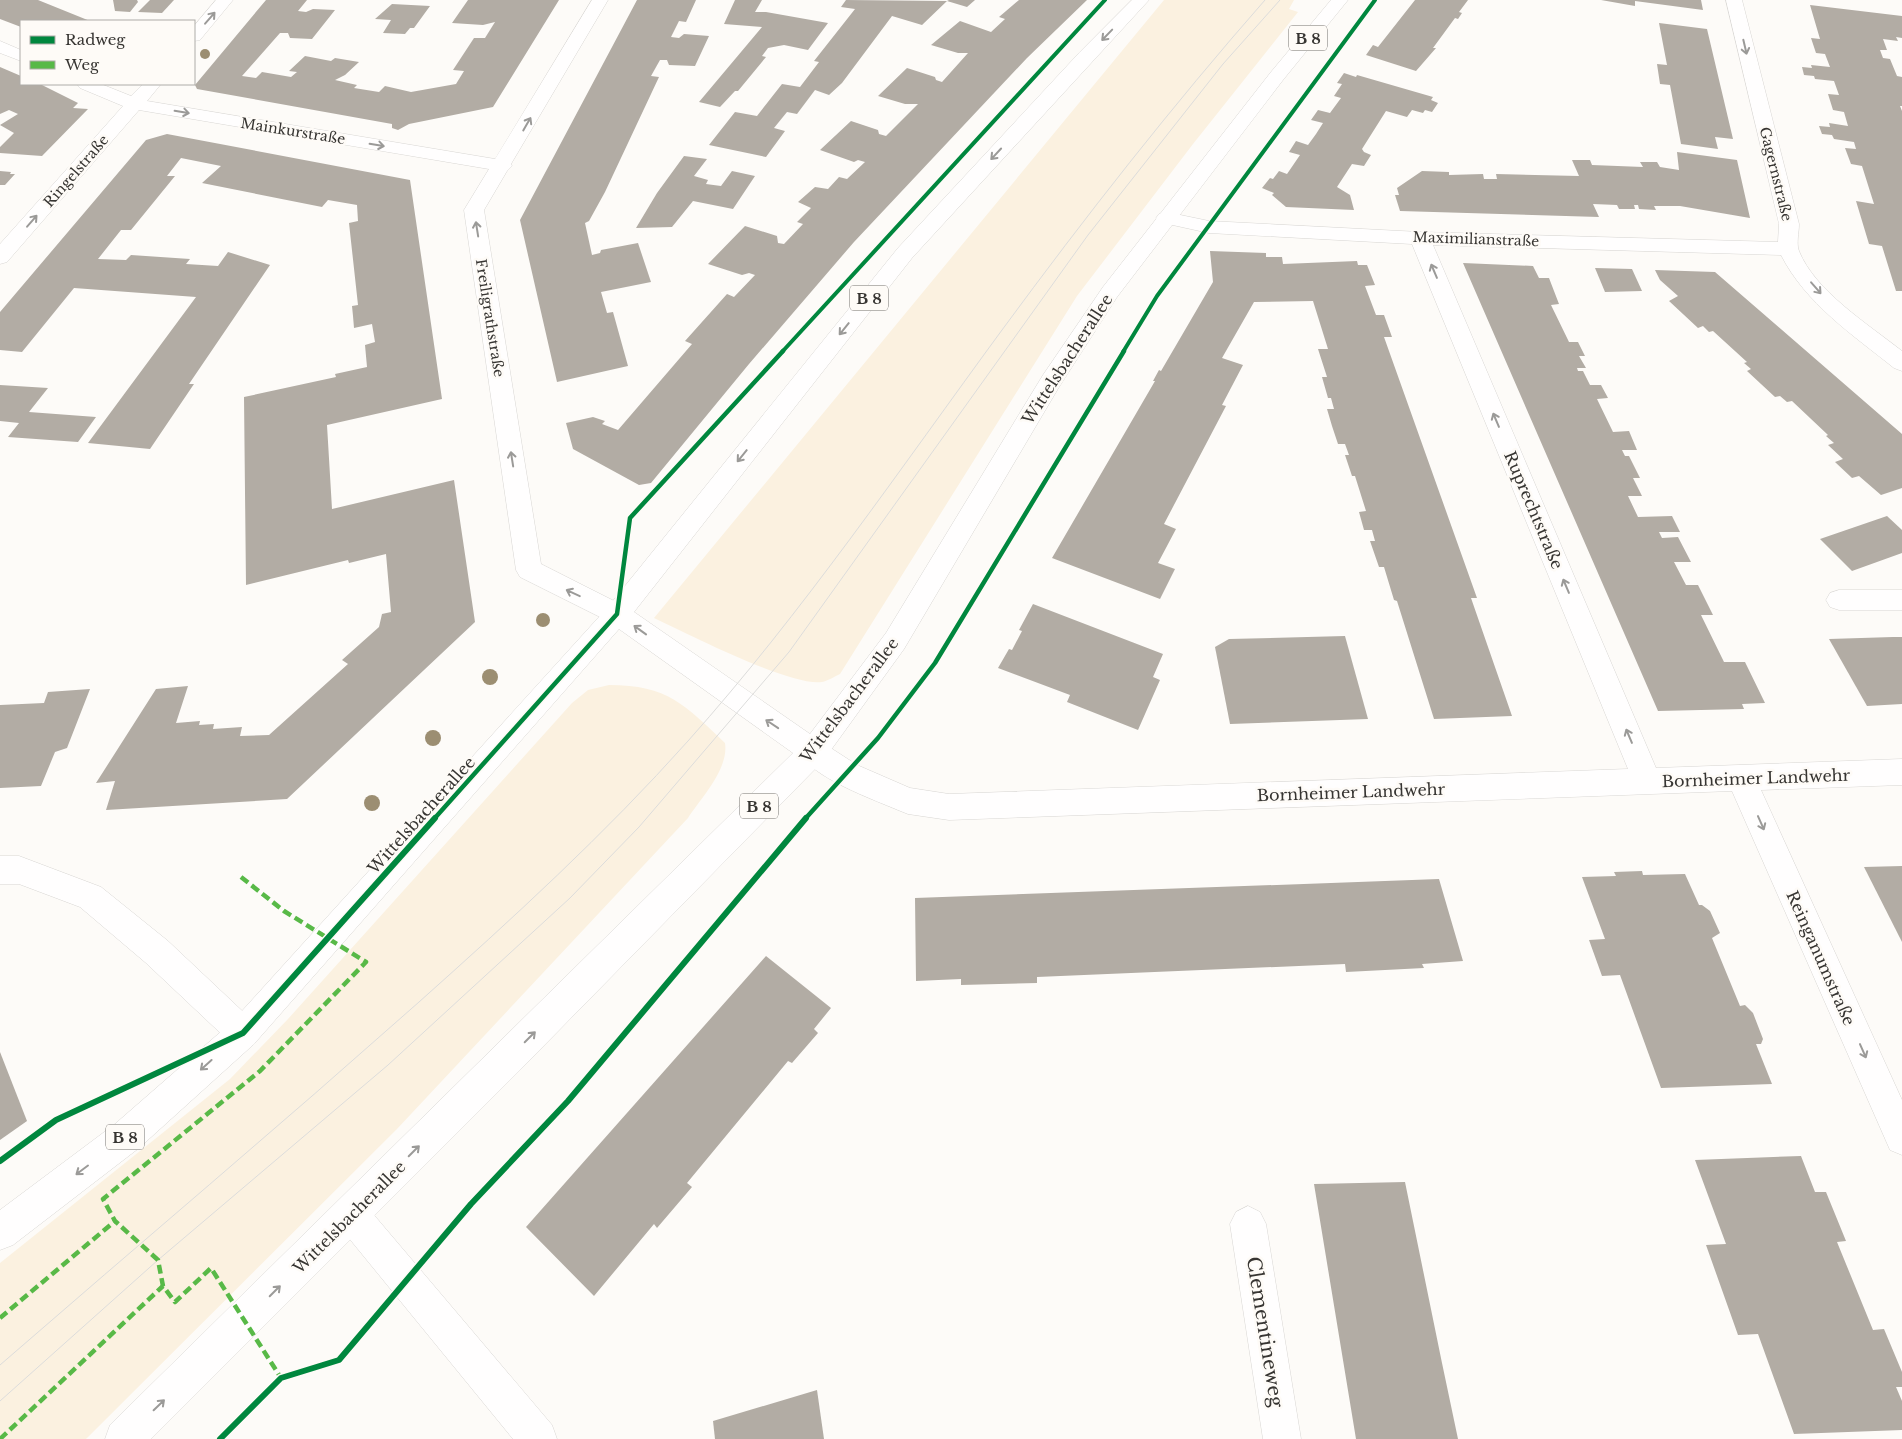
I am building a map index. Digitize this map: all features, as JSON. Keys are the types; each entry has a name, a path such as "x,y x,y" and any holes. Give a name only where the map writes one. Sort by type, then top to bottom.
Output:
{"street":[{"path":"195,35 225,0"},
{"name":"Freiligrathstraße","path":"600,0 503,166 474,210 529,570 617,614"},
{"name":"Wittelsbacherallee","path":"0,1232 126,1136 242,1033 617,614 677,536 904,254 1084,57 1141,0"},
{"name":"Wittelsbacherallee","path":"124,1439 813,752 895,641 1051,380 1110,292 1166,218 1340,0"},
{"name":"Gagernstraße","path":"1734,0 1789,224 1788,249"},
{"path":"0,46 20,56"},
{"name":"Mainkurstraße","path":"88,85 134,104 503,166"},
{"name":"Ringelstraße","path":"0,258 151,85"},
{"name":"Maximilianstraße","path":"1166,218 1209,227 1420,238 1788,249"},
{"name":"Ruprechtstraße","path":"1420,238 1648,781"},
{"path":"1788,249 1800,270 1823,296 1902,363"},
{"path":"1839,600 1902,600"},
{"name":"Bornheimer Landwehr","path":"617,614 847,774 908,801 948,807 1902,772"},
{"name":"Reinganumstraße","path":"1741,778 1902,1138"},
{"path":"0,870 19,870 90,897 157,952 242,1033"},
{"path":"351,1214 538,1439"},
{"name":"Clementineweg","path":"1248,1224 1282,1439"}],"shaded area":[{"path":"1164,0 1294,0 1289,9 1298,12 1193,144 1077,296 840,674 822,682 807,681 787,676 738,658 654,618"},
{"path":"609,685 629,686 661,693 686,708 725,743 723,763 713,783 688,818 397,1129 86,1439 0,1439 0,1263 230,1079 288,1019 572,703 588,690"}],"building":[{"path":"0,0 38,0 88,20 20,20 20,27 0,19"},
{"path":"113,0 137,0 138,2 130,12 115,11"},
{"path":"150,0 174,0 162,13 138,12"},
{"path":"266,0 307,0 298,11 306,12 313,9 335,10 312,39 290,38 288,33 280,33 242,76 256,78 262,72 291,77 297,72 289,71 305,56 331,61 335,58 359,62 345,75 335,80 357,85 354,88 379,92 385,86 411,92 456,84 464,71 453,70 474,38 485,38 495,22 483,25 452,23 468,0 559,0 493,107 409,124 398,130 392,128 392,124 197,89 195,85"},
{"path":"637,0 696,0 686,22 679,21 671,37 679,38 684,34 709,36 695,66 669,65 667,60 660,60 651,76 659,77 605,192 589,221 585,223 592,255 600,253 601,250 638,243 651,282 601,292 607,313 613,312 628,366 557,382 520,220"},
{"path":"735,0 762,0 755,12 766,12 828,23 808,50 784,45 768,48 762,56 766,57 738,91 735,91 720,107 699,102 762,27 724,24"},
{"path":"846,0 947,1 922,25 892,16 842,83 829,95 815,90 797,114 787,112 774,128 785,131 766,157 709,145 735,112 757,116 782,84 800,87 819,62 814,61 855,9 841,7"},
{"path":"975,0 967,7 947,1"},
{"path":"1019,0 1087,0 1027,58 854,242 749,364 651,483 639,485 573,449 566,423 593,417 605,421 602,424 618,430 692,344 685,341 727,294 734,297 755,275 749,273 742,275 708,264 745,226 777,236 778,243 784,244 803,224 797,222 811,208 798,202 815,187 828,189 839,177 847,179 865,162 858,160 854,162 820,150 851,121 878,130 879,134 886,136 918,104 905,104 878,96 907,68 935,77 936,80 942,82 968,53 958,53 931,45 960,21 991,32 1005,19 999,17"},
{"path":"1415,0 1468,0 1459,12 1462,13 1458,19 1455,18 1433,48 1436,48 1416,71 1366,55 1373,45 1378,47"},
{"path":"1601,0 1701,0 1703,10 1635,1 1635,6"},
{"path":"392,4 430,6 414,28 410,28 405,34 383,33 391,20 375,19"},
{"path":"1810,5 1902,16 1902,38 1896,37 1898,41 1883,39 1887,50 1880,50 1883,58 1890,59 1897,76 1902,77 1902,106 1900,106 1902,111 1902,291 1896,291 1882,246 1869,244 1856,201 1874,204 1862,166 1851,164 1845,148 1856,149 1854,142 1834,139 1832,135 1822,134 1819,126 1830,127 1829,123 1848,126 1844,112 1833,110 1828,94 1839,95 1834,81 1815,79 1814,76 1804,75 1802,67 1812,68 1811,65 1830,67 1825,54 1816,53 1811,38 1820,39"},
{"path":"1659,23 1707,29 1733,139 1715,137 1718,149 1681,144 1670,85 1660,84 1657,64 1667,65"},
{"path":"0,67 20,76 20,85 42,85 78,103 73,108 88,109 42,156 0,153 0,147 14,133 0,125 18,114 9,110 0,114"},
{"path":"1344,73 1433,97 1431,100 1438,103 1432,112 1425,110 1423,113 1412,110 1407,117 1386,111 1362,149 1371,155 1364,166 1352,164 1337,187 1350,195 1354,210 1286,207 1272,195 1274,193 1262,188 1279,171 1287,174 1300,155 1289,152 1296,141 1308,145 1316,134 1323,123 1311,120 1318,110 1330,113 1341,98 1334,96 1342,84 1337,83"},
{"path":"167,134 410,180 442,399 327,425 332,509 454,480 475,622 287,799 106,810 115,781 96,783 156,689 188,686 176,723 200,721 199,725 214,724 213,729 242,727 240,736 269,735 348,664 342,660 379,627 382,614 391,612 386,554 349,563 348,560 246,585 244,397 336,377 335,374 367,367 365,345 375,342 372,324 354,328 352,306 358,305 349,223 358,221 357,205 328,200 322,207 202,183 221,166 181,158 167,176 175,176 131,230 121,230 98,259 126,260 131,255 190,259 186,264 218,266 228,252 270,265 189,384 194,384 150,449 88,443 196,297 74,288 22,352 0,350 0,312 146,140"},
{"path":"1677,152 1737,160 1750,218 1680,206 1654,206 1656,210 1639,209 1638,205 1634,205 1635,209 1619,209 1617,205 1593,204 1599,217 1400,211 1395,195 1399,195 1397,188 1422,171 1449,172 1449,175 1483,174 1484,179 1497,179 1496,174 1579,176 1572,160 1590,160 1592,165 1643,167 1640,162 1657,162 1660,167 1679,170"},
{"path":"684,156 707,159 694,176 708,180 706,184 721,186 732,171 755,176 733,209 693,201 672,227 636,228 657,193"},
{"path":"0,171 15,174 5,185 0,185"},
{"path":"1210,251 1266,253 1266,257 1282,257 1283,264 1357,261 1358,265 1367,265 1375,285 1365,286 1376,315 1384,315 1392,337 1384,337 1477,598 1471,598 1512,716 1434,719 1397,601 1394,600 1384,567 1379,567 1370,541 1375,541 1372,530 1364,530 1359,512 1366,511 1355,476 1352,476 1345,455 1349,455 1345,444 1338,444 1327,409 1334,409 1331,398 1328,398 1322,377 1327,377 1318,349 1328,349 1313,301 1254,302 1222,358 1243,365 1222,405 1226,406 1164,524 1176,529 1158,563 1175,569 1160,599 1052,558 1155,381 1153,381 1159,370 1161,371 1213,282"},
{"path":"1463,263 1533,266 1539,278 1549,278 1559,304 1551,305 1569,342 1578,342 1585,356 1579,356 1586,368 1577,368 1578,371 1583,371 1590,385 1601,385 1608,398 1597,399 1613,432 1629,431 1637,450 1622,450 1625,456 1629,456 1640,478 1633,478 1642,496 1628,496 1638,517 1672,516 1680,532 1659,532 1662,538 1678,537 1691,562 1674,562 1686,585 1698,585 1713,615 1701,615 1724,662 1745,662 1765,703 1742,704 1744,709 1658,711"},
{"path":"1595,268 1632,269 1642,291 1605,292"},
{"path":"1655,270 1715,272 1902,434 1902,488 1881,495 1859,476 1852,478 1835,462 1843,459 1828,445 1834,443 1826,436 1828,435 1792,401 1787,402 1780,396 1775,397 1747,371 1751,369 1744,363 1747,362 1713,331 1709,332 1703,326 1698,328 1669,301 1678,296 1660,280"},
{"path":"0,385 48,388 29,412 96,417 78,442 8,437 19,423 0,421"},
{"path":"1887,516 1902,530 1902,553 1852,571 1820,539"},
{"path":"1033,604 1163,654 1153,677 1160,680 1138,730 1067,702 1070,695 998,668 1009,649 1012,650 1022,631 1019,630"},
{"path":"1345,636 1368,719 1230,724 1215,647 1229,639"},
{"path":"1902,637 1902,704 1867,706 1829,639"},
{"path":"90,689 67,748 55,752 41,786 0,788 0,705 44,703 48,692"},
{"path":"1902,866 1902,942 1864,867"},
{"path":"1642,871 1643,875 1685,874 1699,905 1710,911 1720,933 1712,938 1740,1006 1745,1005 1753,1013 1763,1039 1761,1044 1756,1044 1772,1084 1661,1088 1620,975 1602,976 1589,940 1605,939 1582,877 1616,876 1614,872"},
{"path":"1439,879 1463,961 1422,964 1424,968 1346,972 1345,964 1037,977 1037,983 961,985 961,979 916,981 915,898"},
{"path":"766,956 831,1008 814,1029 818,1033 792,1063 788,1061 687,1183 692,1187 657,1228 654,1224 594,1296 526,1227"},
{"path":"0,1052 27,1121 0,1140"},
{"path":"1801,1156 1815,1192 1826,1192 1846,1241 1837,1242 1873,1330 1884,1329 1902,1372 1902,1387 1896,1387 1902,1401 1902,1430 1794,1434 1758,1334 1738,1335 1706,1245 1726,1244 1695,1160"},
{"path":"1405,1182 1458,1439 1356,1439 1314,1184"},
{"path":"817,1390 824,1439 715,1439 713,1421"}],"tram line":[{"path":"0,1365 315,1094 454,971 591,843 656,776 771,642 850,539 1002,330 1097,204 1196,80 1265,0"},
{"path":"0,1401 158,1260 388,1065 570,898 639,827 789,652 1088,235 1223,64 1280,0"}],"marked path":[{"path":"241,877 284,911 366,962 260,1071 103,1199 115,1221 158,1260 163,1286 175,1302 211,1268 281,1378"},
{"path":"0,1318 115,1221"},
{"path":"0,1439 163,1286"}],"cycle path":[{"path":"0,1161 56,1120 243,1033 617,614 630,518 1105,0"},
{"path":"220,1439 281,1378 339,1360 471,1204 568,1101 774,854 878,738 907,702 935,663 1157,296 1350,31 1375,0"}]}
